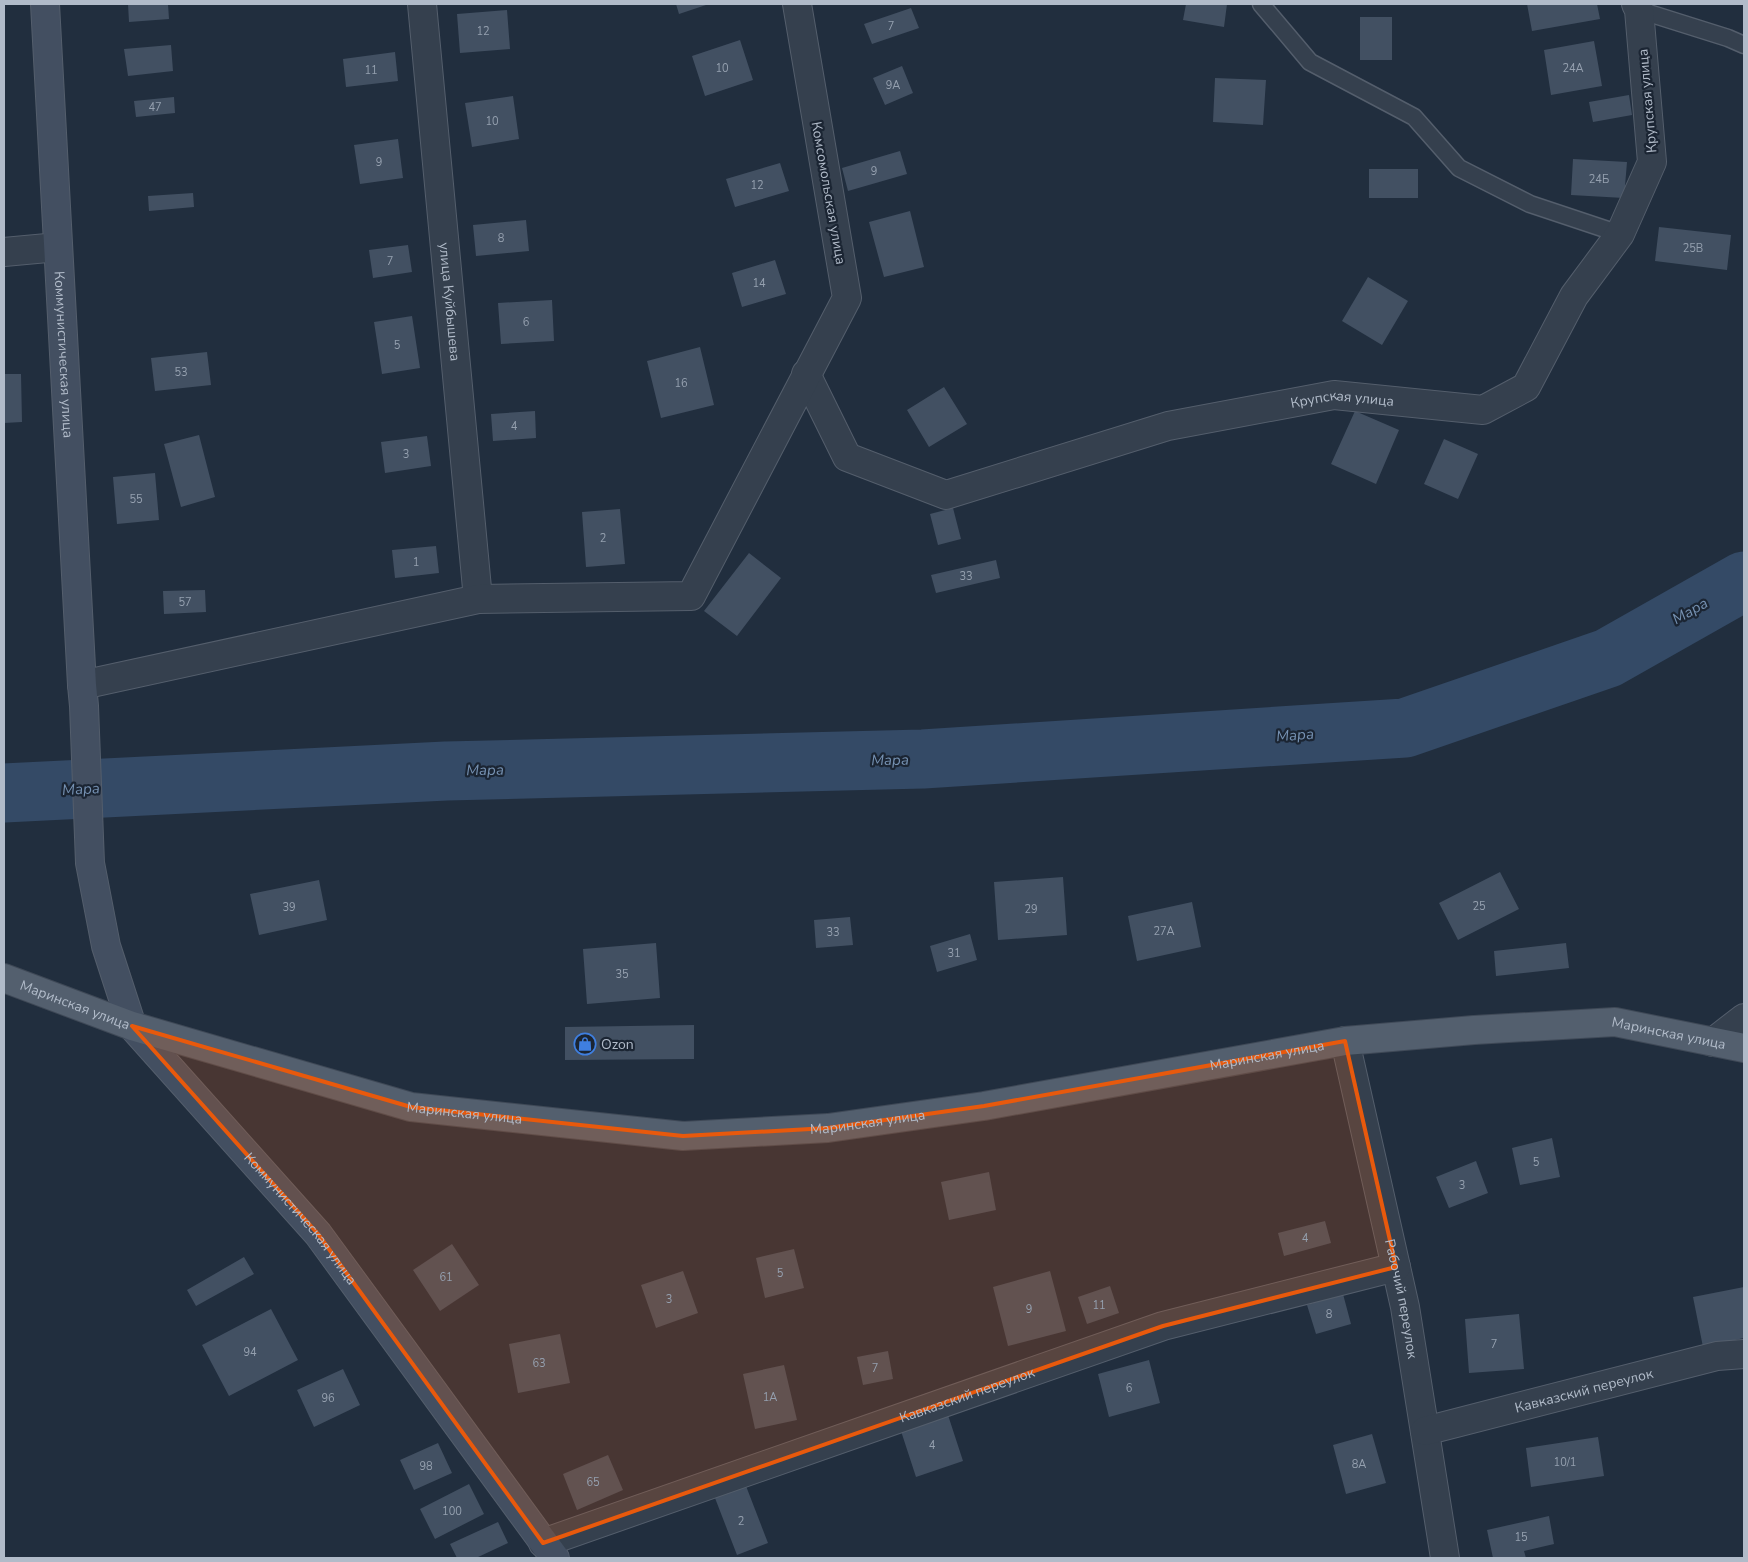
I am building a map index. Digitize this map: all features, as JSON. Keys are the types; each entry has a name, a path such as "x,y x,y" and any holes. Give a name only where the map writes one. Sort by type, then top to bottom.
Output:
{"main road":[{"name":"Маринская улица","path":"4,978 132,1026 410,1107 683,1136 828,1128 984,1106 1345,1041 1474,1030 1615,1022 1744,1048"}],"street":[{"name":"Коммунистическая улица","path":"45,4 83,695 90,863 106,946 132,1026 318,1234 550,1550"},
{"name":"улица Куйбышева","path":"422,4 478,599"},
{"name":"Комсомольская улица","path":"478,599 691,596 847,298 797,4"},
{"name":"Крупская улица","path":"806,374 846,457 946,495 1168,426 1334,395 1483,410 1526,387 1574,296 1620,234 1652,162 1638,7"},
{"path":"4,252 58,247"},
{"path":"83,695 478,599"},
{"path":"1713,1042 1744,1018"},
{"name":"Рабочий переулок","path":"1345,1041 1405,1308 1445,1558"},
{"name":"Кавказский переулок","path":"550,1550 1163,1326 1396,1266"},
{"name":"Кавказский переулок","path":"1425,1430 1717,1356 1744,1354"}],"lane":[{"path":"1260,4 1310,62 1414,117 1459,168 1530,204 1620,234"},
{"path":"1638,7 1744,45"}],"highlighted area":[{"path":"132,1026 411,1107 683,1136 828,1128 984,1106 1345,1041 1396,1267 1163,1326 543,1543 318,1234"}],"building":[{"path":"128,4 168,4 169,19 129,22"},
{"path":"676,4 709,4 679,14"},
{"path":"1186,4 1227,4 1224,27 1183,20"},
{"path":"1527,4 1597,4 1600,19 1532,31"},
{"path":"911,8 919,28 872,44 864,24"},
{"path":"507,10 510,49 460,53 457,14"},
{"path":"1360,17 1392,17 1392,60 1360,60"},
{"path":"740,40 753,80 705,96 692,56"},
{"path":"1594,41 1602,86 1551,95 1544,50"},
{"path":"171,45 173,71 128,76 124,49"},
{"path":"395,52 398,81 346,87 343,59"},
{"path":"902,66 913,93 885,105 873,78"},
{"path":"1215,78 1266,80 1263,125 1213,122"},
{"path":"1629,95 1632,115 1593,122 1589,102"},
{"path":"513,96 519,139 472,147 465,103"},
{"path":"174,97 175,113 136,117 134,101"},
{"path":"398,139 403,178 360,184 354,145"},
{"path":"900,151 907,174 848,191 842,168"},
{"path":"1573,159 1627,162 1624,198 1571,195"},
{"path":"780,163 789,191 735,207 726,179"},
{"path":"1369,169 1418,169 1418,198 1369,198"},
{"path":"193,193 194,207 149,211 148,196"},
{"path":"910,211 924,267 884,277 869,222"},
{"path":"526,220 529,251 476,256 473,225"},
{"path":"1659,227 1731,235 1727,270 1655,261"},
{"path":"408,245 412,272 373,278 369,250"},
{"path":"775,260 786,294 742,307 732,273"},
{"path":"1368,277 1408,301 1382,345 1342,321"},
{"path":"552,300 554,341 501,344 498,303"},
{"path":"412,316 420,368 382,374 374,322"},
{"path":"700,347 714,405 661,418 647,361"},
{"path":"207,352 211,385 155,391 151,358"},
{"path":"4,374 21,374 22,422 4,423"},
{"path":"944,387 967,424 929,447 907,410"},
{"path":"535,411 536,438 493,441 491,414"},
{"path":"1355,411 1399,430 1376,484 1331,464"},
{"path":"199,435 215,497 181,507 164,444"},
{"path":"427,436 431,466 385,473 381,442"},
{"path":"1444,439 1478,454 1458,499 1424,484"},
{"path":"155,473 159,520 117,524 113,477"},
{"path":"953,508 961,539 938,545 930,514"},
{"path":"620,509 625,564 586,567 582,512"},
{"path":"436,546 439,573 395,578 392,550"},
{"path":"749,553 781,578 737,636 704,611"},
{"path":"996,560 1000,578 936,593 931,575"},
{"path":"205,590 206,612 164,614 163,591"},
{"path":"1500,872 1519,909 1458,940 1439,903"},
{"path":"1063,877 1067,935 998,940 994,882"},
{"path":"319,880 327,920 259,935 250,894"},
{"path":"1192,902 1201,947 1137,961 1128,916"},
{"path":"850,917 853,945 816,948 814,920"},
{"path":"970,934 977,960 937,972 930,946"},
{"path":"656,943 660,998 587,1004 583,949"},
{"path":"1566,943 1569,968 1496,976 1494,951"},
{"path":"694,1025 694,1059 565,1060 565,1027"},
{"path":"1552,1138 1560,1177 1520,1185 1512,1148"},
{"path":"1476,1161 1488,1193 1449,1208 1436,1177"},
{"path":"989,1172 996,1210 949,1220 941,1182"},
{"path":"1325,1221 1331,1243 1284,1256 1278,1233"},
{"path":"452,1244 479,1285 440,1311 413,1270"},
{"path":"794,1249 804,1288 765,1298 756,1258"},
{"path":"244,1257 254,1274 196,1306 187,1290"},
{"path":"683,1271 698,1313 656,1328 641,1285"},
{"path":"1050,1271 1066,1331 1008,1346 993,1287"},
{"path":"1110,1286 1119,1313 1087,1324 1078,1297"},
{"path":"1744,1287 1744,1338 1703,1347 1693,1297"},
{"path":"1343,1294 1351,1324 1316,1334 1307,1305"},
{"path":"271,1309 298,1360 229,1396 202,1345"},
{"path":"1519,1314 1524,1369 1469,1373 1465,1319"},
{"path":"560,1334 570,1383 518,1393 509,1344"},
{"path":"888,1351 893,1379 863,1385 857,1357"},
{"path":"1149,1360 1160,1403 1109,1417 1098,1374"},
{"path":"784,1365 797,1420 755,1429 743,1374"},
{"path":"343,1369 360,1405 314,1427 297,1390"},
{"path":"947,1412 963,1461 916,1477 900,1428"},
{"path":"1372,1434 1386,1483 1346,1494 1333,1445"},
{"path":"1598,1437 1604,1476 1531,1487 1526,1448"},
{"path":"438,1443 452,1473 414,1490 400,1460"},
{"path":"608,1455 623,1490 577,1510 563,1474"},
{"path":"469,1484 484,1514 435,1539 420,1509"},
{"path":"746,1486 768,1543 737,1555 715,1498"},
{"path":"1549,1516 1554,1544 1524,1551 1526,1558 1493,1558 1487,1530"},
{"path":"498,1522 508,1543 476,1558 457,1558 450,1544"}],"waterway":[{"name":"Мара","path":"4,793 446,771 923,759 1405,728 1608,658 1744,581"}],"place":[{"name":"Ozon","path":"585,1044"}]}
